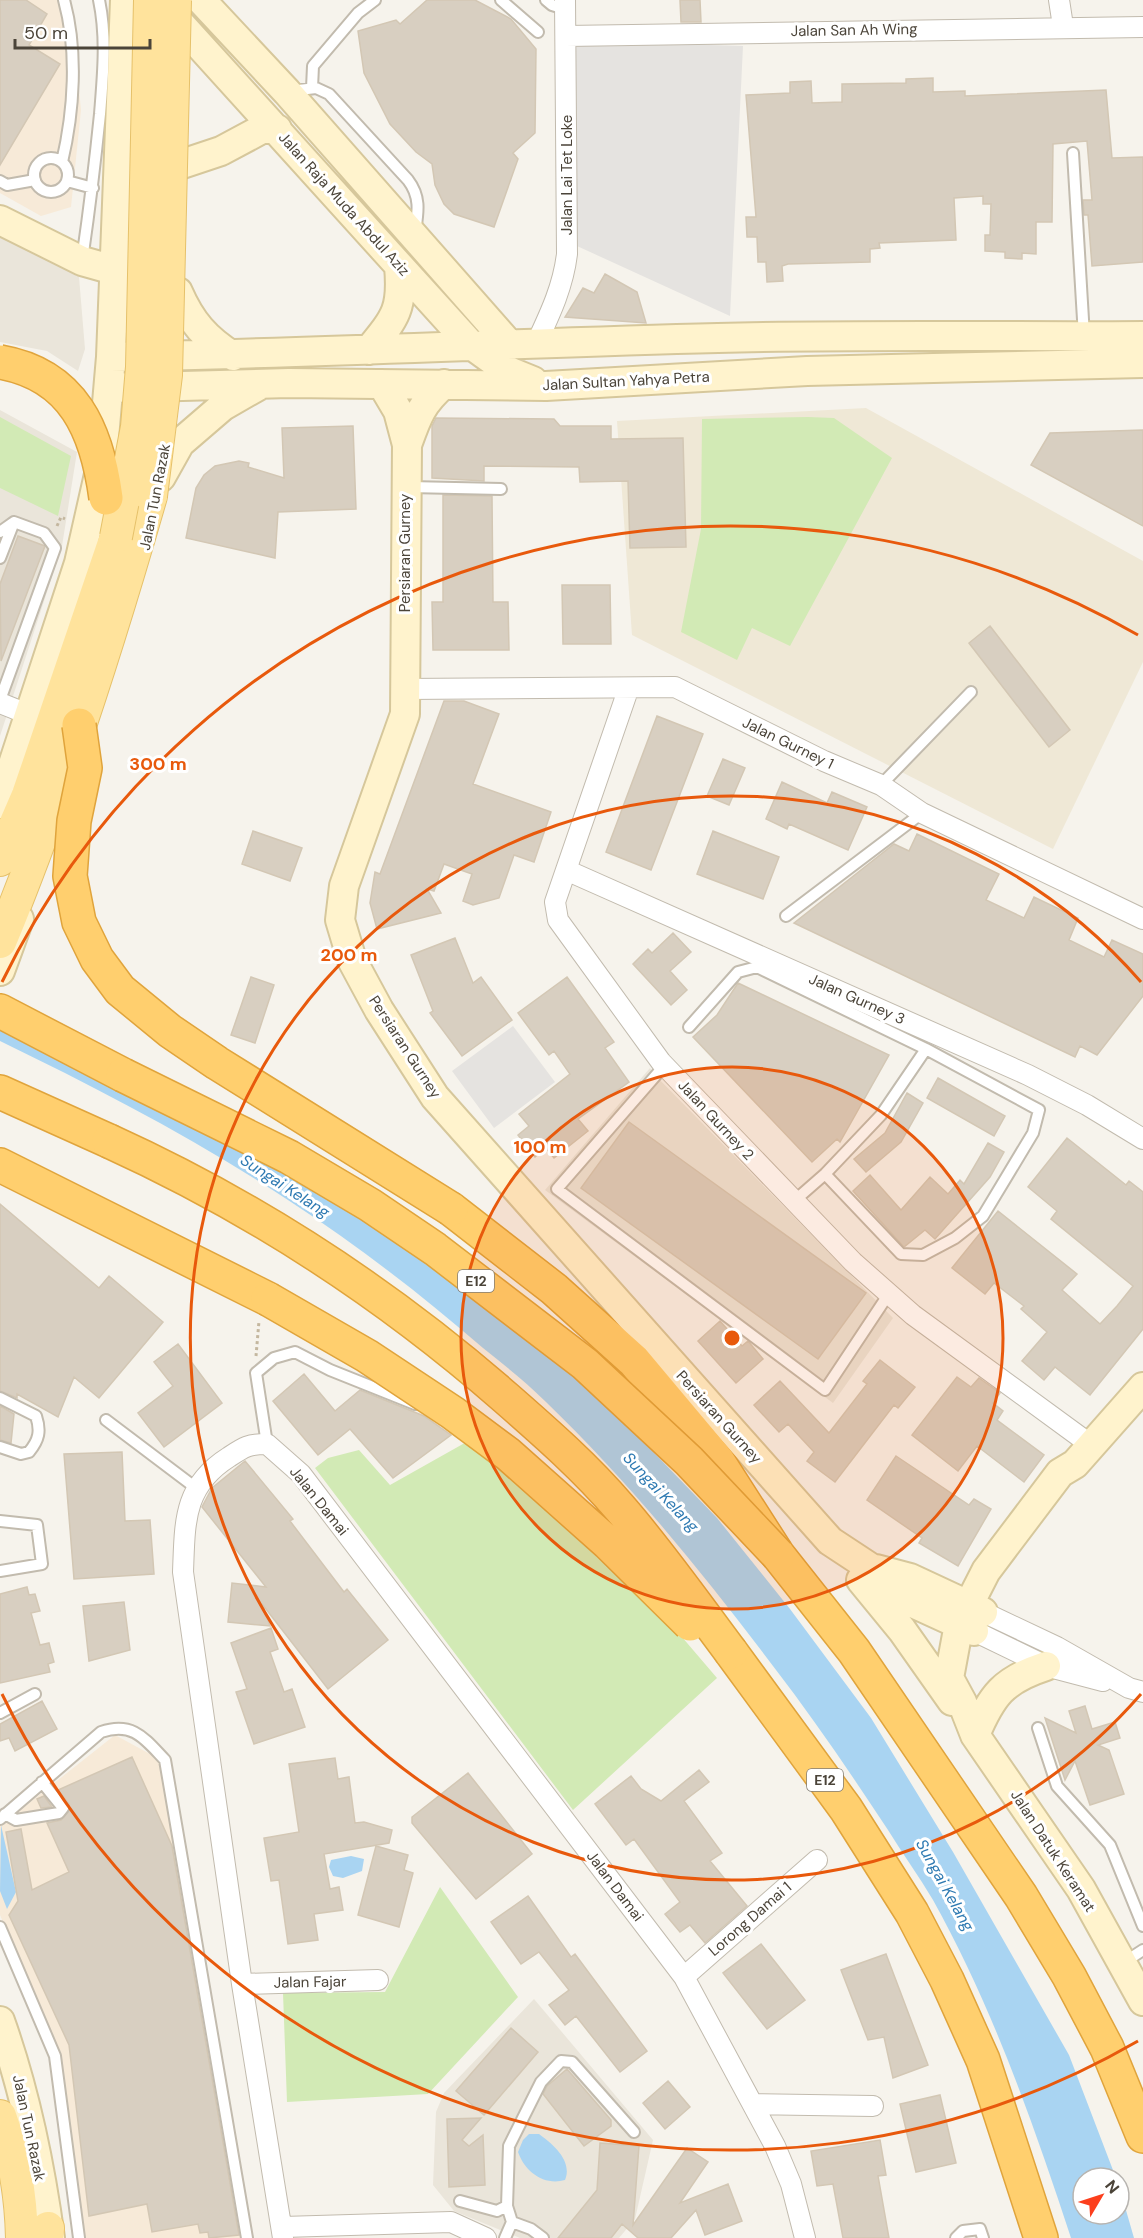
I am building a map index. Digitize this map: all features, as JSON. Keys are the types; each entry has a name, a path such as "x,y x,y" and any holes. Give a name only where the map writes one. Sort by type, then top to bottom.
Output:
{"highway":[{"path":"0,362 18,365 45,379 68,398 82,414 98,448 116,537"},
{"path":"79,725 85,768 74,821 70,876 79,922 97,958 120,990 170,1031 217,1063 451,1209 554,1289 634,1360 717,1460 778,1555"},
{"name":"E12","path":"0,1011 289,1157 370,1205 435,1249 585,1364 689,1461 778,1555 854,1651 1021,1896 1069,1976 1107,2048 1143,2136"},
{"name":"E12","path":"9,1094 153,1161 238,1206 314,1252 387,1301 459,1357 559,1444 620,1507 731,1652 846,1809 912,1913 947,1980 983,2060 1041,2238"},
{"path":"0,1165 268,1299 368,1356 462,1419 550,1490 681,1617 731,1652"}],"main road":[{"path":"0,804 30,715 90,518 102,461 111,357 125,0"},
{"name":"Jalan Tun Razak","path":"0,860 28,795 116,537 135,438 142,367 150,0"},
{"name":"Jalan Raja Muda Abdul Aziz","path":"159,0 181,9 277,129 470,344 506,370 546,386"},
{"name":"Jalan Raja Muda Abdul Aziz","path":"201,0 248,50 299,90 415,235 522,344"},
{"path":"223,0 248,50"},
{"name":"Jalan Tun Razak","path":"0,960 121,636 151,530 161,477 176,356 182,164 181,9"},
{"name":"Jalan Tun Razak","path":"0,960 22,889 117,613 148,507 161,437 166,375 181,9"},
{"path":"182,164 221,151 262,129 277,129"},
{"path":"0,220 82,261 114,270"},
{"path":"369,350 397,311 402,294 399,266"},
{"path":"178,292 188,315 200,332 233,356"},
{"path":"111,357 233,356 470,344 816,336 1143,336"},
{"name":"Jalan Sultan Yahya Petra","path":"109,388 262,384 546,386 807,371 1143,363"},
{"path":"161,477 180,443 195,429 224,406 262,384"},
{"name":"Persiaran Gurney","path":"382,384 398,411 408,445"},
{"name":"Persiaran Gurney","path":"444,384 422,406 408,445 405,714 344,886 340,920 357,970 435,1097 830,1542 871,1568 904,1599 971,1618"},
{"name":"Jalan Datuk Keramat","path":"1143,1388 1083,1454 1060,1473 992,1562 948,1678 962,1702 975,1735 1081,1889 1133,1956 1143,2001"},
{"path":"830,1542 908,1637 975,1735 996,1694 1023,1673 1046,1666"},
{"name":"Jalan Tun Razak","path":"0,2021 17,2072 53,2231"},
{"name":"Jalan Tun Razak","path":"0,2116 9,2140 21,2215 53,2231"}],"street":[{"path":"1059,0 1063,26"},
{"name":"Jalan Lai Tet Loke","path":"522,344 556,300 564,278 567,254 565,4"},
{"name":"Jalan San Ah Wing","path":"566,36 1063,26 1143,27"},
{"name":"Jalan Gurney 1","path":"404,689 628,690 675,687 824,761 880,785 922,813 1143,920"},
{"name":"Jalan Gurney 2","path":"628,690 555,902 558,920 664,1066 793,1202 888,1295 1083,1454"},
{"path":"0,702 30,715"},
{"name":"Jalan Gurney 3","path":"566,870 1028,1075 1087,1105 1143,1139"},
{"path":"267,1444 249,1444 209,1469 196,1488 185,1525 183,1572 242,1984 283,2232 451,2222 486,2238"},
{"name":"Jalan Damai","path":"267,1444 301,1474 684,1977 754,2104 791,2184 805,2238"},
{"path":"971,1618 1046,1666 1136,1690"},
{"path":"971,1618 1057,1647 1136,1690"},
{"name":"Lorong Damai 1","path":"684,1977 817,1860"},
{"name":"Jalan Fajar","path":"242,1984 378,1980"},
{"path":"754,2104 873,2106"}],"lane":[{"path":"62,162 68,135 73,38 64,0"},
{"path":"82,261 93,188 103,75 105,26 99,0"},
{"path":"299,90 313,66 358,13 375,0"},
{"path":"501,0 538,32"},
{"path":"546,0 552,5 565,4"},
{"path":"1073,153 1084,336"},
{"path":"56,159 66,168 67,181 57,191 50,192 38,186 35,180 37,166 42,161 56,159"},
{"path":"0,181 7,185 35,180"},
{"path":"67,181 93,188"},
{"path":"406,487 501,489"},
{"path":"0,702 54,548 51,540 44,533 14,522"},
{"path":"0,532 14,522"},
{"path":"0,558 14,522"},
{"path":"880,785 971,692"},
{"path":"786,916 922,813"},
{"path":"689,1027 738,972 758,967 926,1049 1039,1110 1033,1133 983,1216 955,1238 923,1255 901,1254 825,1174"},
{"path":"793,1202 825,1174 881,1115 926,1049"},
{"path":"664,1066 557,1189 825,1390 888,1295"},
{"path":"267,1444 256,1373 274,1358 295,1352 384,1394 418,1405"},
{"path":"0,1398 36,1416 40,1429 36,1443 28,1452 21,1454 0,1447"},
{"path":"106,1420 196,1488"},
{"path":"0,1521 37,1525 42,1564 0,1571"},
{"path":"0,1713 35,1694"},
{"path":"3,1816 101,1732 112,1728 124,1728 135,1732 165,1760 247,2238"},
{"path":"1038,1728 1057,1786 1110,1845 1143,1926"},
{"path":"3,1816 16,1820 59,1813 63,1808 42,1782"},
{"path":"0,1927 55,2056 53,2231 79,2238"},
{"path":"505,2238 512,2222 507,2206 509,2146 541,2082 561,2061 572,2062 634,2132"},
{"path":"460,2201 497,2211 507,2206"},
{"path":"512,2222 531,2229 543,2238"},
{"path":"956,2238 963,2231 980,2229 983,2238"}],"path":[{"path":"51,540 61,517 68,520"}],"shaded area":[{"path":"0,0 70,0 81,110 71,207 41,216 0,193"},
{"path":"574,41 743,46 730,316 577,246"},
{"path":"0,233 79,277 85,349 78,371 47,351 0,342"},
{"path":"866,408 1143,561 1143,662 1053,849 632,635 617,421"},
{"path":"0,410 77,452 62,546 0,736"},
{"path":"513,1026 555,1082 494,1128 452,1071"},
{"path":"650,1068 893,1318 833,1403 545,1190"},
{"path":"115,1735 161,1760 243,2238 85,2238 61,2057 0,1915 0,1826"},
{"path":"534,1999 653,2140 635,2219 619,2238 520,2238 454,2211 433,2185 436,2112 444,2093"}],"green space":[{"path":"0,417 71,456 58,516 0,488"},
{"path":"834,418 892,458 790,646 752,628 737,660 681,632 701,529 702,419"},
{"path":"470,1440 670,1623 717,1678 573,1810 315,1468 328,1458 359,1450 390,1485"},
{"path":"440,1887 518,1997 428,2094 287,2102 283,1993 385,1992"}],"water":[{"name":"Sungai Kelang","path":"0,1019 131,1083 414,1248 571,1373 636,1434 717,1518 790,1609 871,1718 953,1852 1069,2055 1111,2166 1071,2166 1071,2226 1131,2226 1134,2238 1071,2238 1042,2151 993,2023 933,1900 818,1726 747,1631 693,1563 607,1464 523,1381 437,1309 316,1219 185,1137 0,1041"},
{"path":"1,1825 16,1892 7,1909 0,1891"},
{"path":"351,1856 364,1859 362,1871 343,1878 333,1876 329,1867 331,1860"},
{"path":"529,2134 539,2134 560,2154 566,2166 565,2180 543,2179 525,2166 518,2152 523,2140"}],"building":[{"path":"0,0 26,0 47,14 29,45 60,64 0,165"},
{"path":"427,0 475,0 511,19 536,49 535,133 513,153 518,159 494,227 454,214 444,204 435,185 432,164 416,152 390,124 364,73 358,31 396,20 400,24"},
{"path":"680,0 700,0 701,22 681,22"},
{"path":"933,78 933,92 965,91 965,96 1106,90 1112,158 1143,157 1143,262 1092,266 1088,215 1084,215 1083,200 1092,200 1087,141 1053,144 1052,222 1036,222 1036,254 1022,253 1022,259 1005,258 1005,252 985,251 985,235 990,235 991,204 983,204 983,196 954,198 956,240 879,243 880,248 870,249 870,262 788,264 782,266 783,281 767,282 766,262 758,262 757,237 747,237 746,217 756,217 746,95 790,93 790,82 811,81 812,103 842,102 842,84 906,83 906,79"},
{"path":"605,274 637,292 646,323 565,317 583,288 594,293"},
{"path":"436,418 554,419 560,426 611,426 611,439 683,438 686,547 630,548 628,481 580,482 579,467 484,466 484,481 432,478 432,426"},
{"path":"353,426 356,509 278,512 275,558 186,538 196,488 204,475 215,466 239,461 249,463 248,467 284,478 282,428"},
{"path":"1143,430 1143,526 1031,465 1050,433"},
{"path":"443,495 492,496 493,602 508,602 509,650 433,650 432,602 443,602"},
{"path":"18,536 45,546 1,661 0,584"},
{"path":"562,585 610,585 611,644 563,644"},
{"path":"990,626 1070,730 1049,747 969,643"},
{"path":"444,701 464,701 499,714 473,784 551,812 534,862 514,855 499,898 473,905 463,901 472,874 444,864 434,891 427,889 441,913 377,929 370,903 375,872 380,874"},
{"path":"657,716 703,734 651,870 606,852"},
{"path":"723,759 745,768 729,805 707,796"},
{"path":"782,782 827,803 832,792 867,807 848,850 789,824 787,829 766,819"},
{"path":"253,831 302,848 290,881 242,864"},
{"path":"713,831 779,857 763,899 697,874"},
{"path":"917,834 999,874 986,900 1024,918 1034,897 1078,918 1069,940 1104,957 1112,940 1143,954 1143,996 1097,1055 1080,1046 1075,1057 794,923 894,844 909,851"},
{"path":"673,933 691,952 670,971 687,990 671,1005 633,964 648,949 652,953"},
{"path":"455,938 473,983 481,977 512,1020 462,1056 430,1013 433,1011 411,955"},
{"path":"251,977 274,985 255,1043 231,1035"},
{"path":"567,977 614,1042 605,1048 629,1082 578,1119 588,1131 554,1158 546,1148 535,1157 518,1135 529,1126 519,1114 570,1074 554,1051 549,1055 518,1013"},
{"path":"738,983 889,1055 840,1142 837,1139 812,1162 693,1037 717,1015"},
{"path":"938,1078 1005,1116 994,1136 927,1098"},
{"path":"907,1093 923,1103 901,1142 866,1172 854,1159 885,1133"},
{"path":"629,1122 866,1293 818,1359 581,1188"},
{"path":"1067,1138 1126,1185 1129,1181 1143,1192 1143,1329 1090,1395 1055,1367 1044,1380 1022,1361 1047,1332 1021,1309 1024,1306 994,1283 985,1294 952,1268 998,1211 1077,1274 1062,1290 1100,1324 1117,1306 1133,1286 1051,1219 1057,1211 1028,1187"},
{"path":"988,1143 1004,1152 990,1177 935,1239 925,1230 904,1247 853,1191 870,1175 901,1210 930,1177 948,1194 960,1180 964,1184"},
{"path":"0,1204 99,1288 109,1276 163,1322 99,1398 74,1377 58,1417 17,1394 17,1398 0,1391"},
{"path":"720,1321 742,1346 748,1341 763,1359 736,1383 698,1341"},
{"path":"178,1344 222,1403 164,1447 138,1413 173,1386 154,1362"},
{"path":"880,1360 915,1387 898,1408 894,1405 835,1482 807,1461 814,1452 788,1424 779,1432 754,1405 780,1381 829,1433 867,1384 863,1381"},
{"path":"304,1374 335,1411 360,1390 424,1416 451,1435 393,1478 350,1429 318,1455 273,1401"},
{"path":"957,1377 971,1387 979,1378 1000,1393 993,1403 1003,1411 997,1420 1044,1455 1024,1482 977,1446 958,1471 912,1435"},
{"path":"0,1406 14,1414 11,1443 0,1440"},
{"path":"122,1452 125,1521 150,1520 154,1574 74,1579 64,1454"},
{"path":"896,1456 969,1505 974,1499 991,1509 958,1566 919,1543 922,1538 867,1500"},
{"path":"245,1461 293,1519 290,1521 344,1592 347,1589 388,1640 328,1689 262,1604 270,1626 228,1622 232,1583 266,1587 202,1507 212,1488"},
{"path":"27,1587 29,1595 35,1594 40,1611 31,1613 40,1645 49,1643 54,1662 48,1664 50,1672 0,1683 0,1594"},
{"path":"124,1602 130,1650 89,1661 83,1606"},
{"path":"271,1628 278,1649 270,1652 284,1692 292,1689 305,1727 254,1744 236,1692 247,1689 231,1643"},
{"path":"42,1701 57,1729 15,1751 9,1738 0,1741 0,1724"},
{"path":"1085,1706 1092,1729 1115,1722 1120,1738 1098,1745 1109,1750 1124,1794 1090,1805 1075,1761 1065,1780 1045,1718 1076,1733 1069,1711"},
{"path":"132,1757 172,1846 239,2235 209,2238 208,2232 200,2233 198,2224 152,2232 147,2204 89,2216 69,2045 9,1915 18,1901 6,1832 21,1829 32,1890 69,1872 47,1823 61,1820 70,1810 69,1804 58,1790"},
{"path":"335,1758 338,1779 349,1777 355,1823 364,1822 392,1830 389,1843 324,1854 330,1889 339,1887 343,1910 314,1914 318,1940 288,1944 279,1880 271,1881 264,1838 299,1832 289,1764"},
{"path":"699,1770 709,1782 684,1801 722,1853 710,1861 747,1906 705,1943 690,1925 680,1932 665,1914 680,1902 634,1839 626,1845 595,1804 631,1776 641,1789 661,1801"},
{"path":"468,1773 532,1854 476,1899 412,1823 412,1817"},
{"path":"44,1796 52,1807 41,1808 37,1799"},
{"path":"376,1846 408,1855 404,1870 413,1873 399,1927 358,1915"},
{"path":"528,1896 571,1957 575,1954 647,2051 620,2072 576,2016 565,2025 549,2005 569,1990 539,1952 521,1964 491,1922"},
{"path":"761,1944 805,2000 767,2029 723,1973"},
{"path":"886,1954 928,2065 893,2078 884,2037 868,2040 841,1970"},
{"path":"511,2028 538,2052 484,2115 456,2091"},
{"path":"567,2069 611,2120 611,2126 584,2146 543,2094 547,2086"},
{"path":"668,2081 690,2107 665,2129 643,2103"},
{"path":"940,2095 956,2163 916,2172 900,2104"},
{"path":"481,2118 462,2140 469,2146 483,2135 485,2185 449,2187 447,2119"},
{"path":"880,2140 886,2175 878,2176 889,2238 843,2238 833,2184 817,2186 811,2151"},
{"path":"600,2143 639,2146 633,2225 687,2148 708,2162 680,2203 728,2184 742,2221 705,2235 696,2210 671,2238 638,2238 622,2224 611,2238 558,2238 597,2190"}]}
